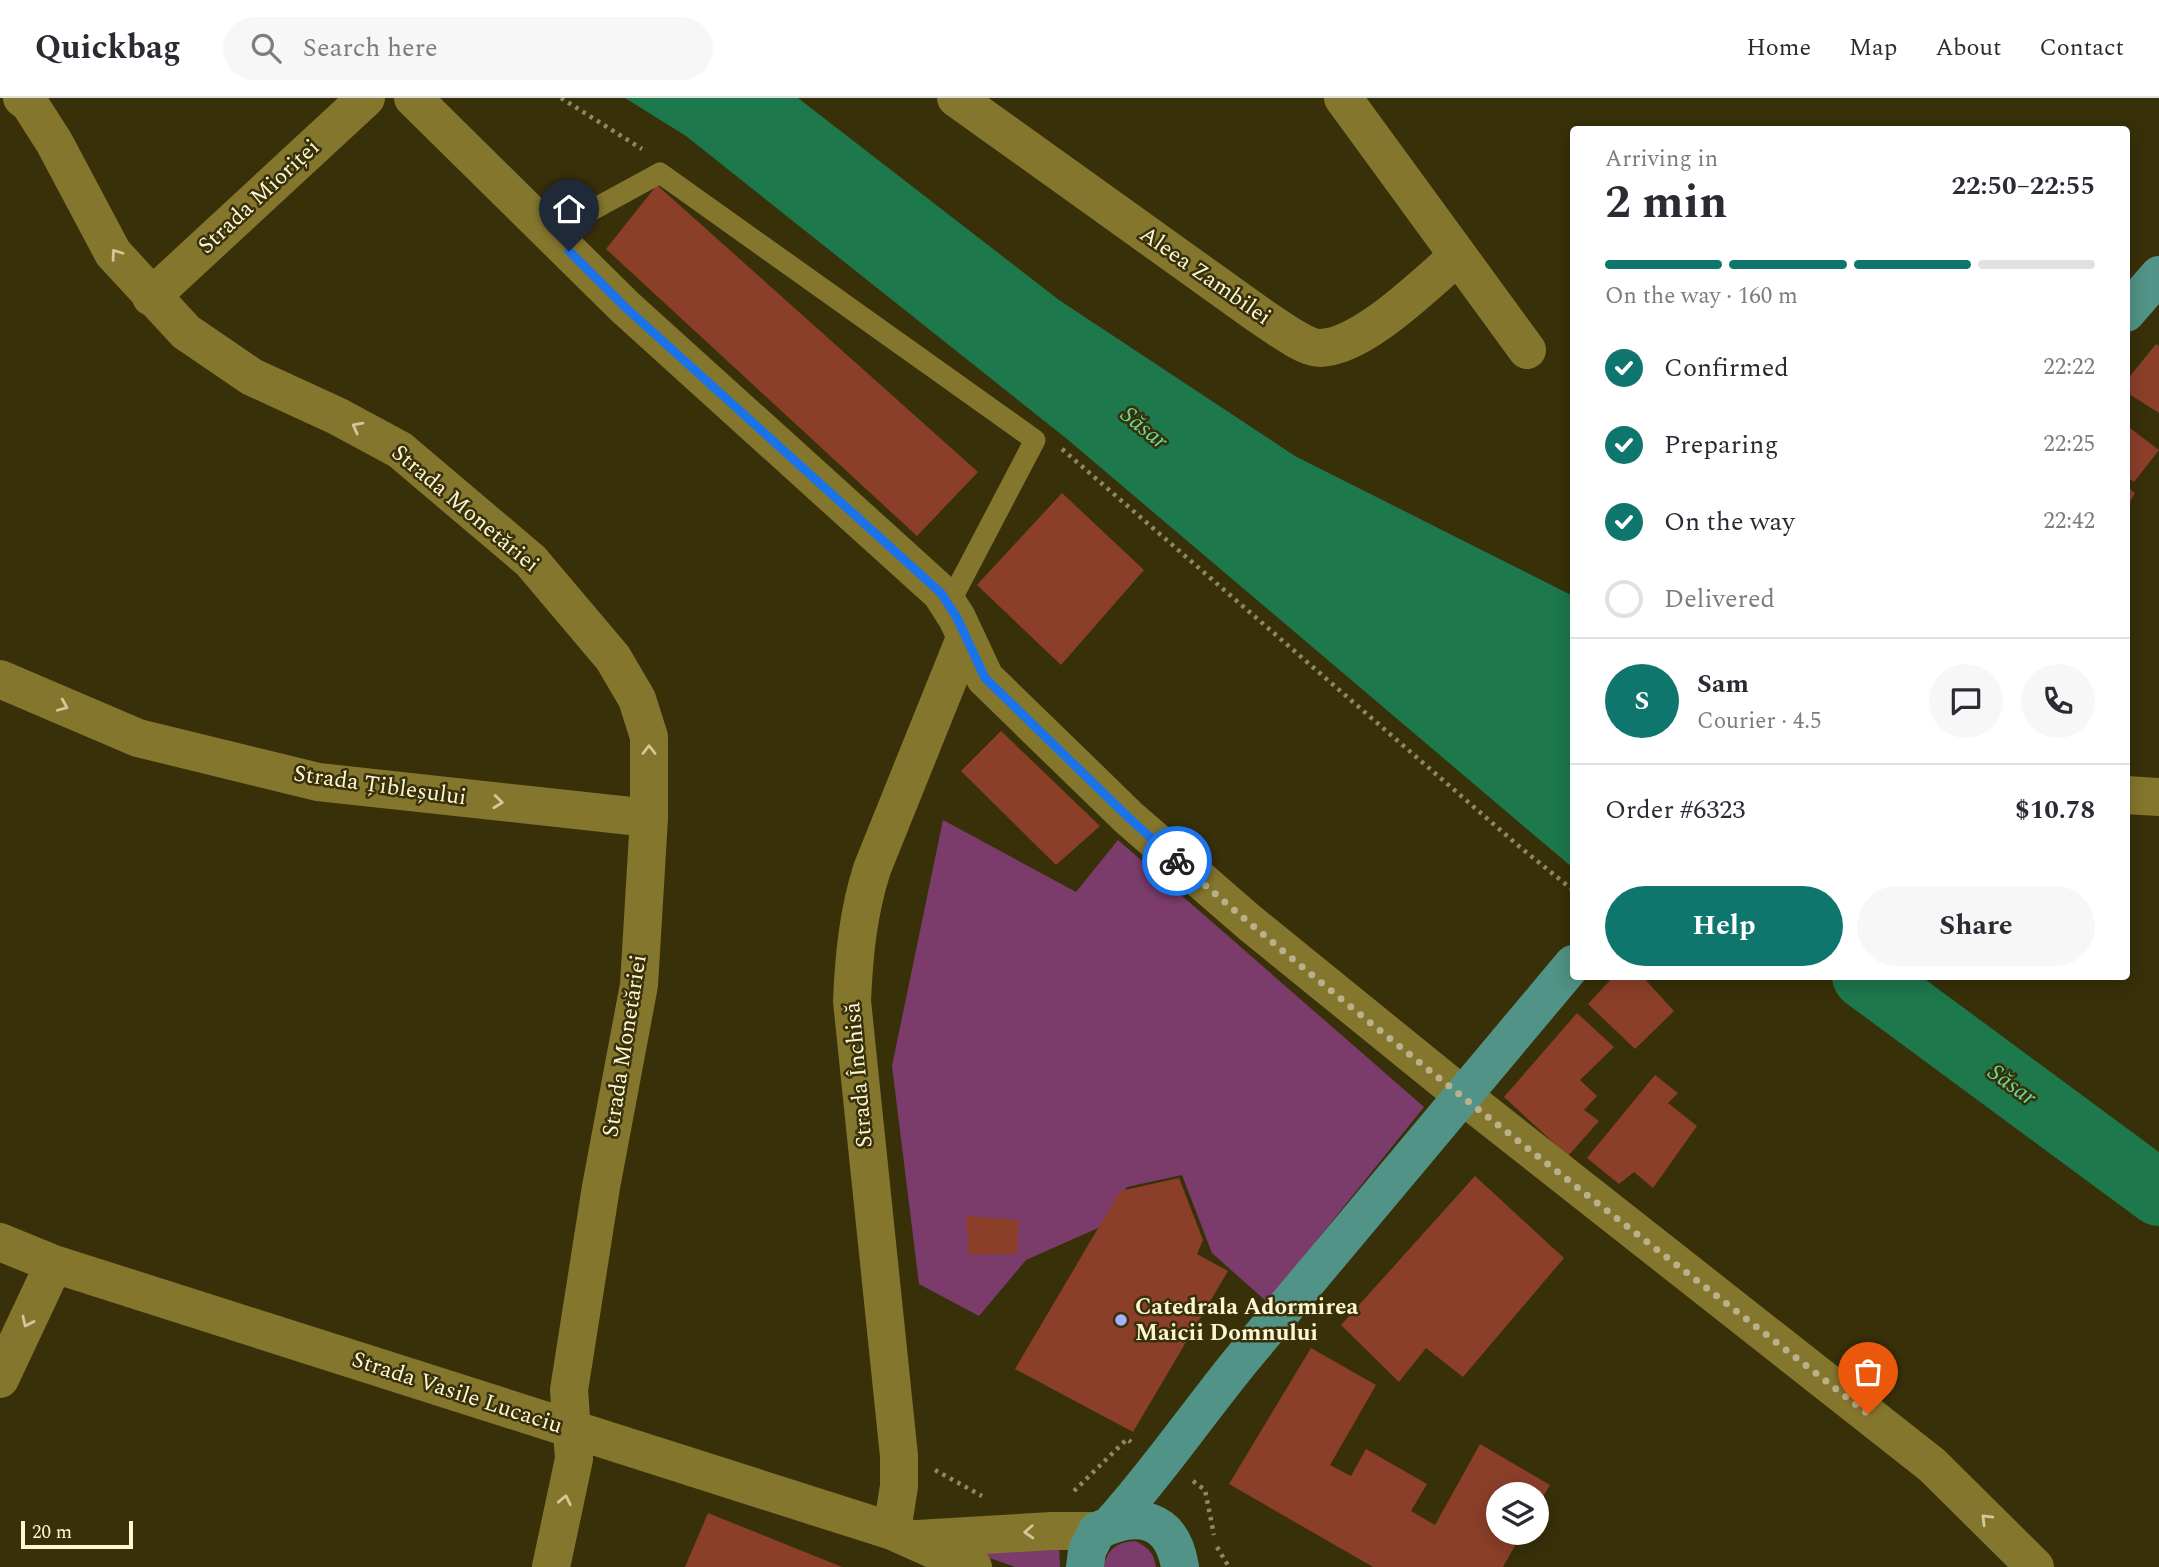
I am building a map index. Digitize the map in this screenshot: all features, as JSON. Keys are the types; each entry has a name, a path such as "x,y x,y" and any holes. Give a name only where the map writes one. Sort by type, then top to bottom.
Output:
{"main road":[{"path":"2130,309 2159,275"},
{"path":"1084,1567 1087,1551 1104,1528 1143,1460 1201,1409 1570,968"},
{"path":"1143,1460 1180,1563"},
{"path":"1104,1528 1126,1519 1142,1520 1156,1525 1168,1535 1180,1563"}],"street":[{"name":"Strada Monetăriei","path":"22,98 29,103 54,142 113,253 186,332 252,377 337,416 400,450 531,561 613,658 637,699 649,737 649,818 639,985 601,1186 569,1390 574,1459 551,1567"},
{"name":"Strada Mioriței","path":"151,297 366,98"},
{"path":"413,98 625,307 941,593 985,678 1129,818 1250,923 1462,1095 1932,1465 2035,1567"},
{"name":"Aleea Zambilei","path":"956,98 1259,315 1290,335 1318,348 1349,342 1387,316 1458,257"},
{"path":"1343,98 1527,350"},
{"name":"Strada Închisă","path":"904,1535 899,1456 853,1015 854,951 862,902 872,869 957,621"},
{"name":"Strada Țibleșului","path":"0,679 138,738 318,782 649,818"},
{"path":"2130,795 2159,797"},
{"name":"Strada Vasile Lucaciu","path":"0,1242 54,1264 904,1535 973,1567"},
{"path":"0,1379 54,1264"},
{"name":"Strada Vasile Lucaciu","path":"904,1535 1104,1528"}],"lane":[{"path":"550,233 660,173 1034,440 957,621"}],"path":[{"path":"561,98 624,135"},
{"path":"1059,447 1570,888"},
{"path":"1069,1494 1078,1489 1127,1439 1143,1460"},
{"path":"923,1470 937,1470 988,1497"},
{"path":"1192,1481 1205,1490 1215,1545 1230,1567"}],"shaded area":[{"path":"943,820 1076,892 1118,840 1424,1107 1267,1302 1212,1253 1182,1175 1127,1187 1098,1228 1026,1260 979,1316 919,1284 892,1066"},
{"path":"1135,1541 1150,1551 1156,1567 1104,1567 1110,1551 1123,1543"},
{"path":"1059,1545 1060,1567 1015,1567 956,1546"}],"water":[{"path":"625,98 798,98 1059,300 1295,456 1570,594 1570,865 1067,439 686,136"}],"building":[{"path":"657,185 978,472 917,536 606,249"},
{"path":"2156,344 2159,346 2159,413 2130,395 2130,376"},
{"path":"2130,428 2159,450 2134,482 2130,479"},
{"path":"2130,489 2135,493 2130,502"},
{"path":"1062,493 1144,570 1061,665 977,585"},
{"path":"1001,731 1100,826 1056,865 961,771"},
{"path":"1610,980 1646,980 1674,1011 1635,1049 1588,1004"},
{"path":"1577,1013 1614,1047 1580,1080 1597,1096 1584,1110 1599,1121 1568,1156 1504,1097"},
{"path":"1655,1075 1678,1093 1668,1103 1697,1126 1653,1188 1634,1172 1619,1184 1587,1158"},
{"path":"1475,1176 1564,1258 1463,1377 1426,1348 1399,1382 1341,1325"},
{"name":"Catedrala Adormirea Maicii Domnului","path":"1179,1178 1203,1240 1197,1254 1228,1271 1133,1432 1015,1369 1120,1191"},
{"path":"966,1216 1019,1220 1017,1254 969,1255"},
{"path":"1311,1348 1376,1385 1330,1465 1351,1476 1366,1449 1427,1484 1411,1511 1435,1525 1480,1444 1545,1482 1486,1482 1486,1545 1515,1545 1503,1567 1373,1567 1229,1484"},
{"path":"708,1513 842,1567 685,1567"}],"waterway":[{"name":"Săsar","path":"1870,980 2159,1193"}],"way so far":[{"path":"1177,861 1462,1095 1868,1414"}],"place":[{"name":"Catedrala Adormirea Maicii Domnului","path":"1121,1320"}],"route":[{"path":"569,251 625,307 941,593 957,618 985,678 1038,732 1177,861"}]}
